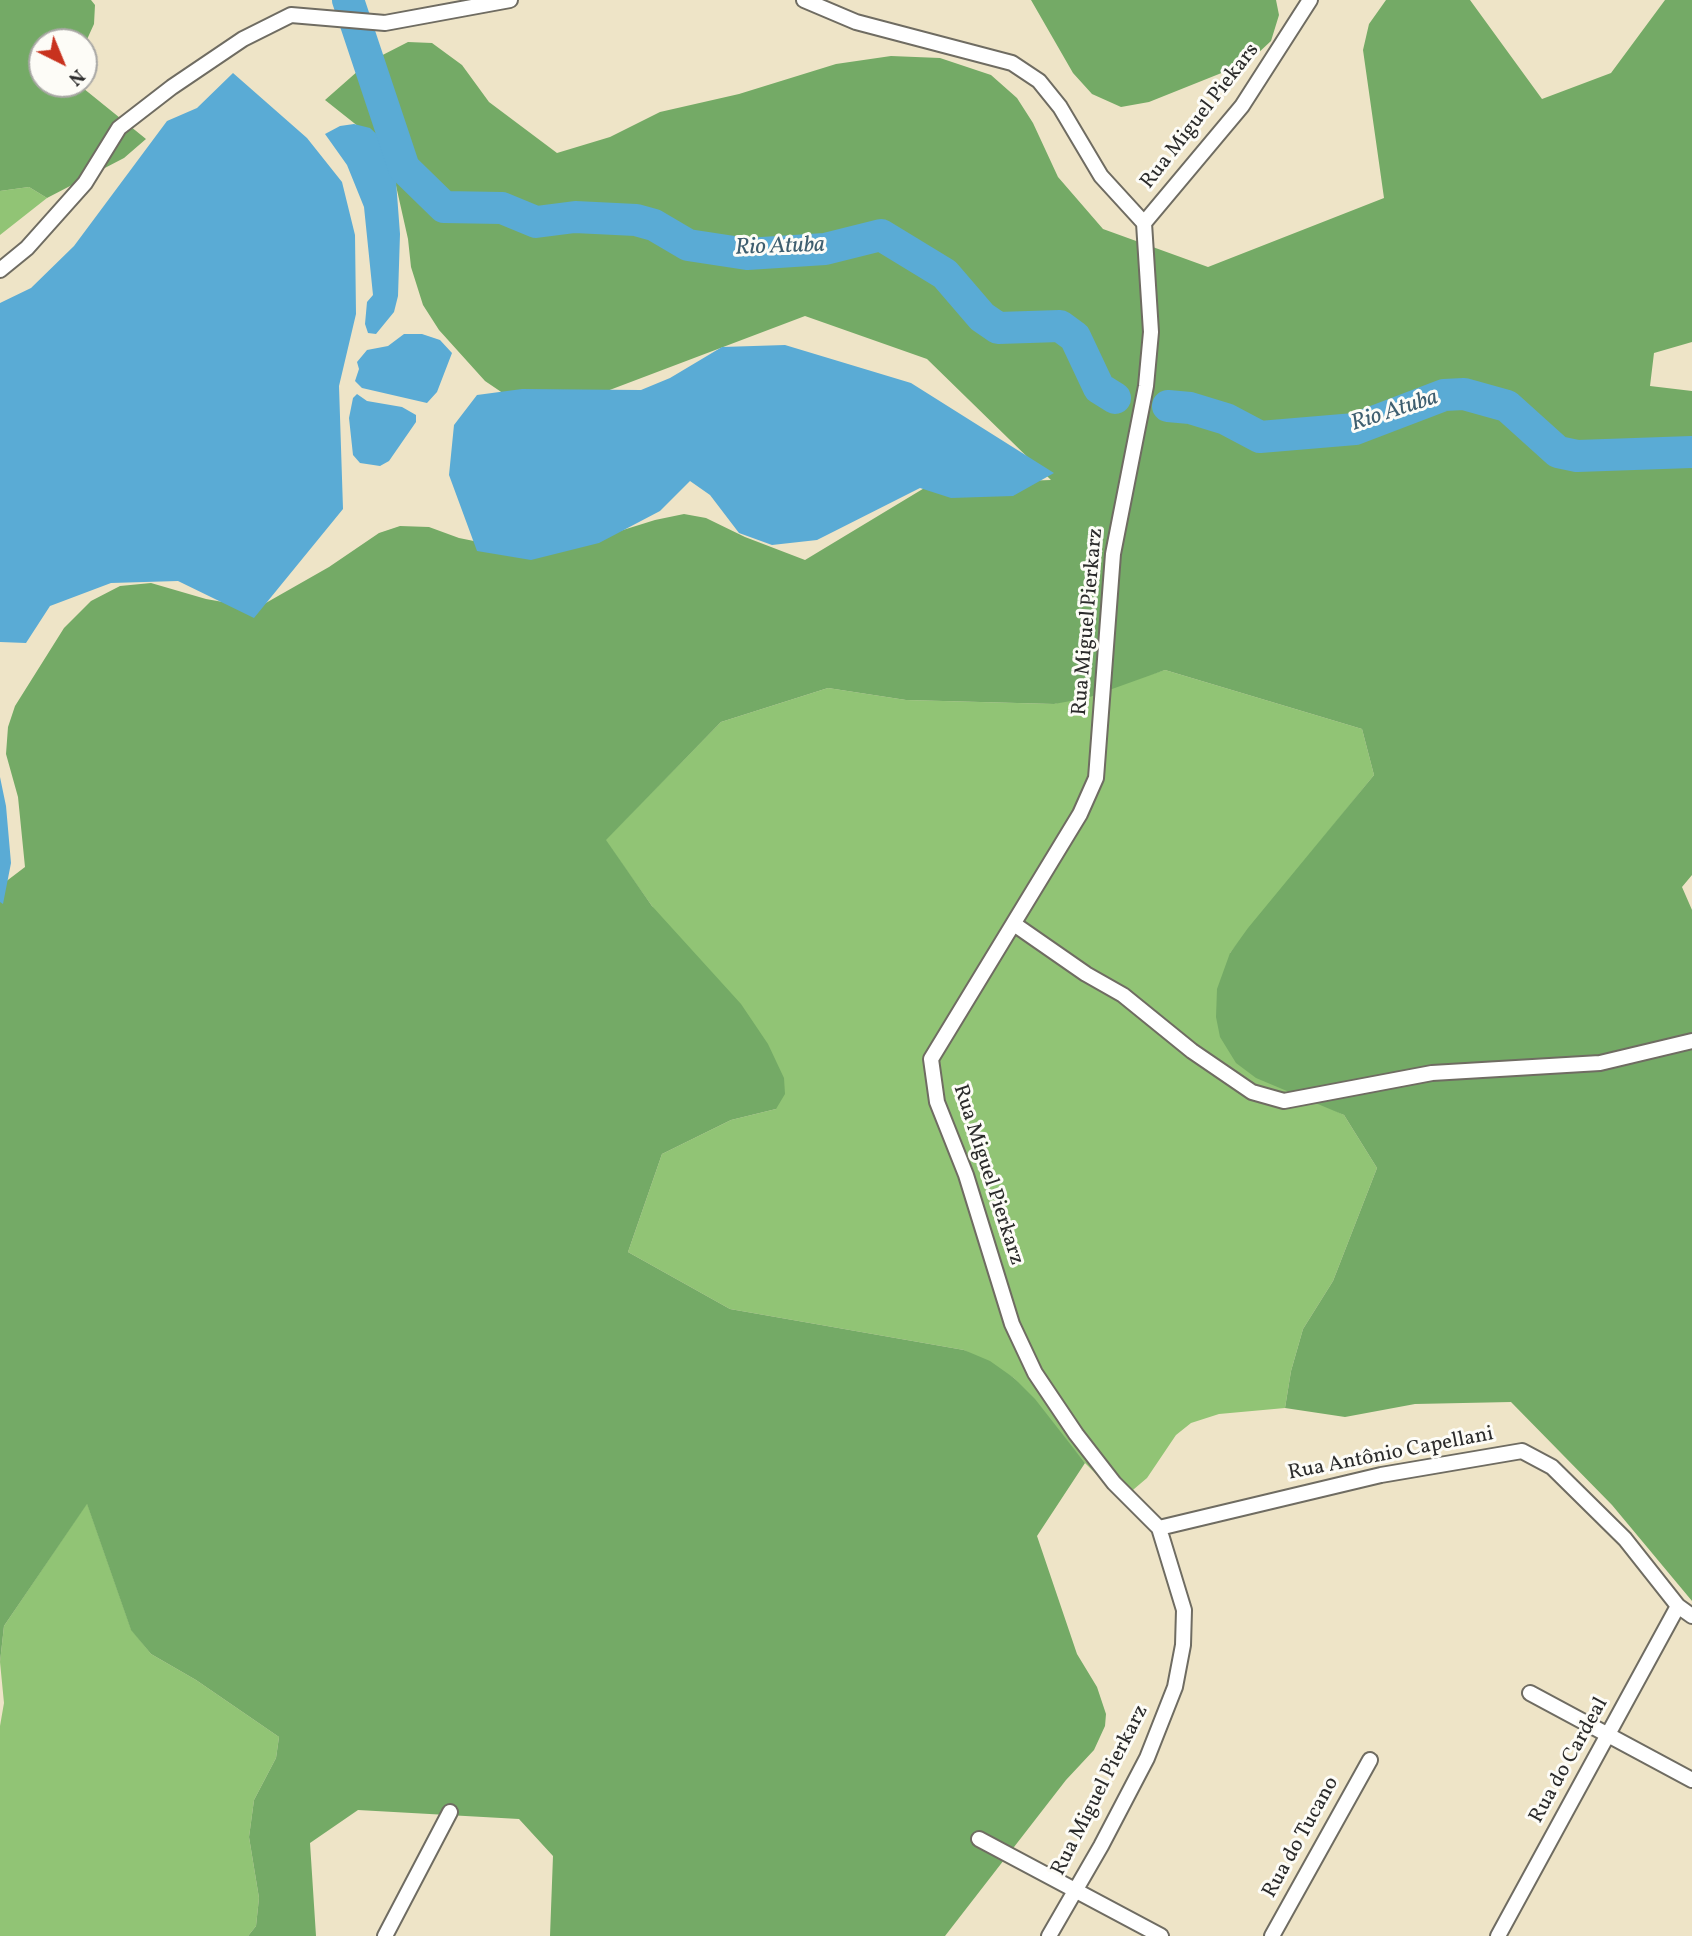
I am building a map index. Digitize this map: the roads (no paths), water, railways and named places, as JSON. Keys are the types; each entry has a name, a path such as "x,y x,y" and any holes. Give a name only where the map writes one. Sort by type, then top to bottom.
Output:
{"street":[{"path":"0,270 27,248 85,183 119,128 172,87 243,39 291,15 385,23 510,0"},
{"path":"804,0 856,22 1012,63 1040,81 1060,107 1101,176 1144,223"},
{"name":"Rua Miguel Piekars","path":"1144,223 1242,106 1310,0"},
{"name":"Rua Miguel Pierkarz","path":"1049,1936 1147,1758 1175,1687 1183,1645 1184,1610 1159,1528 1114,1483 1034,1373 1012,1324 966,1175 937,1101 931,1059 946,1030 1080,814 1096,778 1113,554 1146,386 1151,332 1144,223"},
{"path":"1014,924 1086,974 1123,995 1192,1051 1252,1091 1284,1101 1432,1073 1600,1063 1692,1041"},
{"name":"Rua Antônio Capellani","path":"1159,1528 1381,1475 1521,1451 1552,1467 1616,1530 1678,1606 1692,1616"},
{"name":"Rua do Cardeal","path":"1498,1936 1678,1606"},
{"path":"1531,1693 1692,1780"},
{"name":"Rua do Tucano","path":"1272,1936 1370,1760"},
{"path":"385,1936 450,1812"},
{"path":"979,1839 1161,1936"}],"water":[{"path":"233,73 307,138 342,182 355,235 356,314 339,386 343,509 254,618 178,581 111,583 50,606 26,643 0,642 0,303 31,288 74,246 167,121 197,108"},
{"path":"354,124 370,128 383,140 392,159 396,181 400,234 398,296 394,312 376,334 368,333 365,324 367,302 373,295 364,207 347,165 325,134 340,126"},
{"path":"404,334 422,334 440,340 452,353 437,392 427,403 362,388 355,381 359,369 357,362 367,350 388,346"},
{"path":"785,345 911,383 1054,473 1013,496 951,498 920,488 817,540 772,545 739,533 710,495 690,481 660,511 599,543 531,560 477,551 449,475 454,425 477,395 522,389 641,390 670,378 722,347"},
{"path":"357,394 367,401 402,407 416,415 416,422 389,461 380,466 360,463 353,455 349,418 353,398"},
{"path":"0,777 6,806 11,863 3,904 0,902"}],"waterway":[{"name":"Rio Atuba","path":"348,0 404,168 444,207 502,208 536,222 575,217 636,220 654,225 688,245 747,254 825,249 881,235 945,274 982,317 998,328 1060,326 1075,337 1099,388 1115,398"},
{"name":"Rio Atuba","path":"1168,406 1190,408 1226,419 1260,437 1355,429 1444,395 1464,394 1507,406 1558,452 1577,456 1692,452"}]}
